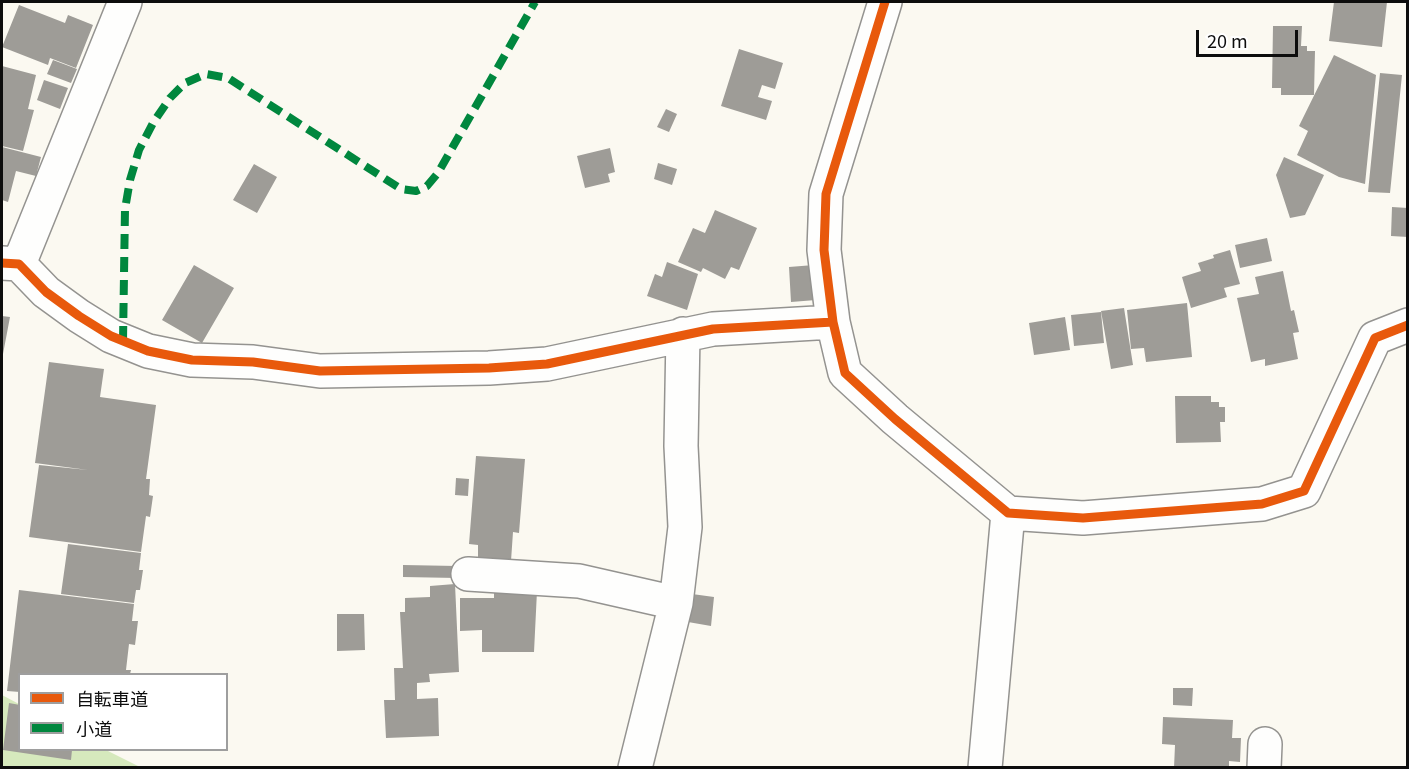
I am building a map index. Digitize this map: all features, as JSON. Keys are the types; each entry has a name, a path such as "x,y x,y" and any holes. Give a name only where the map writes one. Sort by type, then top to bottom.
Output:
{"street":[{"path":"125,2 10,264 46,292 111,336 148,351 192,360 253,362 320,371 547,364 713,329 833,322"},
{"path":"885,2 826,194 824,250 833,322 845,372 895,419 1008,513 1083,518 1262,504 1304,491 1376,338 1407,325"},
{"path":"635,768 676,603 685,527 681,446 683,334"},
{"path":"985,768 1008,513"},
{"path":"468,574 579,581 676,603"}],"green space":[{"path":"2,695 18,703 18,751 108,751 140,767 2,767"}],"building":[{"path":"1334,2 1387,2 1382,47 1329,41"},
{"path":"19,5 65,23 68,15 93,25 76,68 50,58 48,65 2,47"},
{"path":"1273,26 1302,26 1301,46 1307,46 1307,51 1315,51 1314,95 1281,95 1281,88 1272,88"},
{"path":"739,49 783,63 775,89 762,85 758,97 772,101 766,120 721,106"},
{"path":"1334,55 1376,75 1365,184 1339,177 1297,155 1308,131 1299,126"},
{"path":"53,60 77,69 71,83 47,74"},
{"path":"2,66 36,75 28,109 34,110 23,151 2,146"},
{"path":"1380,73 1402,75 1390,193 1368,192"},
{"path":"44,80 68,88 60,109 37,100"},
{"path":"666,109 677,114 669,132 657,127"},
{"path":"2,147 41,157 36,176 16,171 8,202 2,200"},
{"path":"610,148 615,172 608,174 610,182 585,188 577,156"},
{"path":"1284,157 1324,175 1305,215 1290,218 1276,175"},
{"path":"658,163 677,169 672,185 654,179"},
{"path":"254,164 277,177 257,213 233,200"},
{"path":"1392,207 1408,208 1408,237 1391,236"},
{"path":"715,210 757,228 739,270 731,267 725,279 703,268 701,272 678,262 693,228 705,233"},
{"path":"1267,238 1272,261 1240,268 1235,245"},
{"path":"1230,250 1240,284 1224,288 1227,297 1191,308 1182,277 1201,271 1198,263"},
{"path":"667,262 698,274 687,310 647,296 655,274 662,277"},
{"path":"194,265 234,288 202,343 162,320"},
{"path":"814,265 816,300 791,302 789,267"},
{"path":"1283,271 1291,311 1294,310 1299,332 1293,333 1298,359 1265,366 1265,359 1251,362 1237,298 1259,294 1255,277"},
{"path":"1187,303 1192,357 1146,362 1144,348 1131,349 1127,310"},
{"path":"1124,308 1133,365 1111,369 1101,311"},
{"path":"1101,312 1104,343 1074,346 1071,315"},
{"path":"2,316 10,317 3,354 2,354"},
{"path":"1065,317 1070,350 1034,355 1029,323"},
{"path":"49,362 104,369 100,397 156,405 146,479 150,479 149,495 153,496 150,517 146,516 141,552 29,537 39,465 88,470 35,463"},
{"path":"1175,396 1211,396 1211,402 1219,402 1219,407 1225,407 1225,422 1220,422 1221,442 1176,443"},
{"path":"476,456 525,459 519,533 513,532 511,561 478,558 478,545 469,544"},
{"path":"456,478 469,479 468,496 455,495"},
{"path":"68,544 141,553 139,570 143,570 140,590 136,590 134,603 61,594"},
{"path":"403,565 457,566 457,578 403,577"},
{"path":"455,584 459,672 429,674 430,682 417,683 417,699 438,698 439,736 386,738 384,700 395,700 394,668 403,668 400,612 405,612 405,598 430,597 430,586"},
{"path":"19,590 134,604 132,621 138,621 135,645 129,644 126,670 131,670 130,673 18,673 18,692 7,691"},
{"path":"494,591 537,591 534,652 482,652 482,630 460,631 460,598 494,598"},
{"path":"692,594 714,597 711,626 688,622"},
{"path":"337,614 364,614 365,650 337,651"},
{"path":"1173,688 1193,688 1192,706 1173,705"},
{"path":"9,703 18,705 18,751 72,751 71,760 3,750"},
{"path":"1163,717 1233,720 1232,738 1241,738 1240,762 1229,761 1229,768 1174,768 1175,745 1162,744"}],"marked path":[{"path":"123,341 125,209 130,180 139,150 153,123 170,98 185,83 206,74 228,78 401,189 416,191 427,186 438,173 535,2"}],"cycle path":[{"path":"885,2 826,194 824,250 833,322 845,373 895,419 1008,513 1083,518 1262,504 1304,491 1375,338 1408,325"},
{"path":"2,263 19,264 46,292 79,316 111,336 148,351 192,360 253,362 320,371 489,368 547,364 713,329 833,322"}]}
